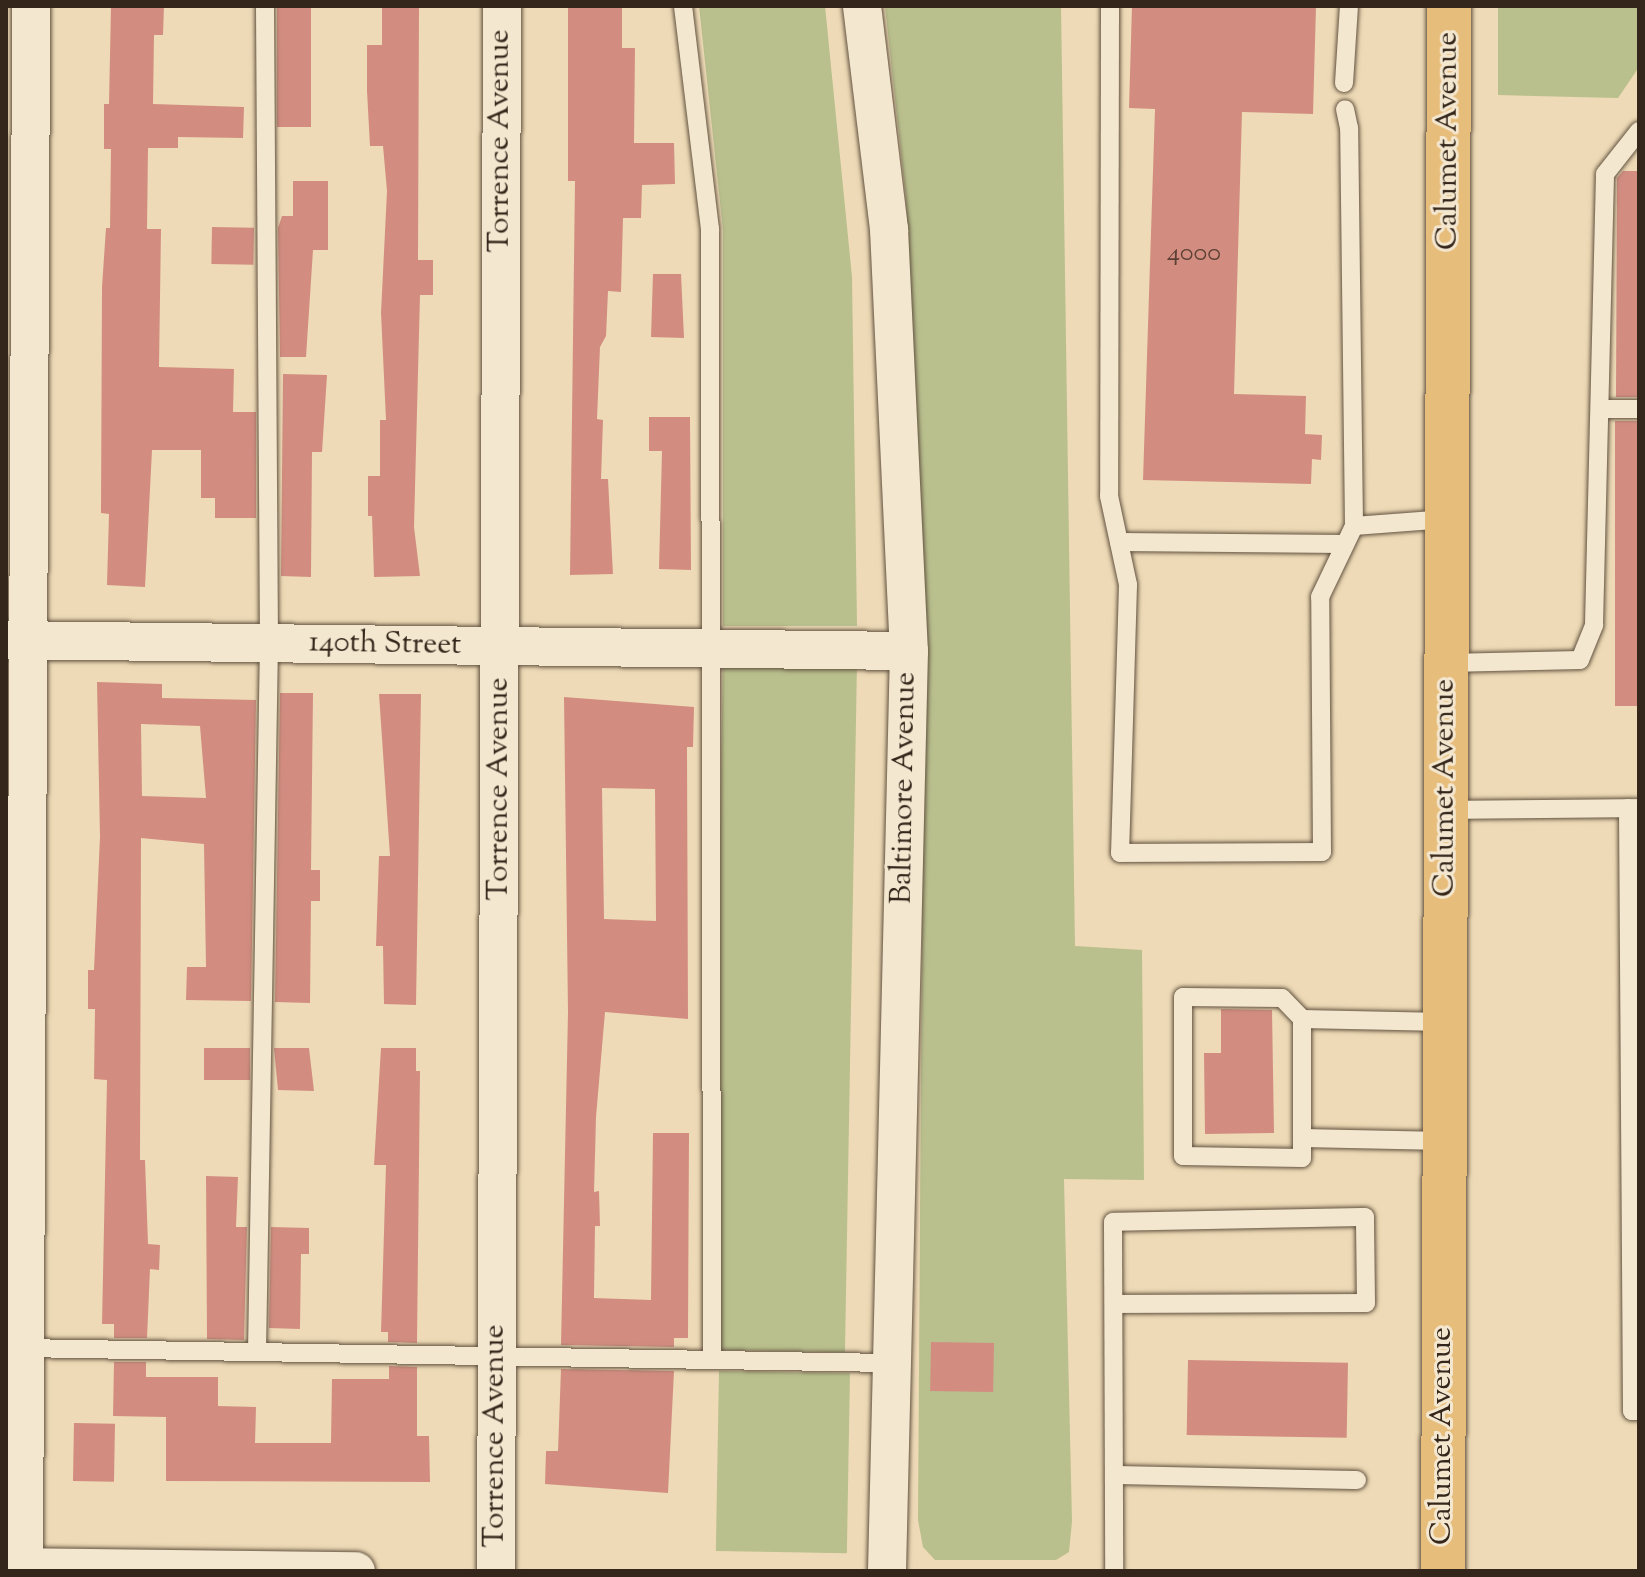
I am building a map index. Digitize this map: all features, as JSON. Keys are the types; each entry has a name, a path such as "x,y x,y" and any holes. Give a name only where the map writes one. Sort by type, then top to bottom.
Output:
{"main road":[{"name":"Calumet Avenue","path":"1443,1571 1449,6"}],"street":[{"path":"31,6 17,640 15,1348 18,1569 356,1571"},
{"name":"Torrence Avenue","path":"496,1571 502,6"},
{"name":"Baltimore Avenue","path":"862,6 889,229 909,651 887,1571"},
{"name":"140th Street","path":"17,640 909,651"}],"lane":[{"path":"257,1352 269,643 265,6"},
{"path":"683,6 710,229 712,1359"},
{"path":"1110,6 1109,496 1128,585 1120,853 1322,852 1320,597 1354,526 1349,128 1345,109"},
{"path":"1344,83 1349,6"},
{"path":"1447,663 1580,660 1594,625 1598,581 1605,174 1639,131"},
{"path":"1601,409 1639,409"},
{"path":"1354,526 1447,519"},
{"path":"1119,542 1345,544"},
{"path":"1446,810 1633,808 1635,1327 1632,1411 1639,1411"},
{"path":"1183,997 1282,998 1302,1019 1302,1158 1183,1156 1183,997"},
{"path":"1302,1019 1444,1022"},
{"path":"1302,1138 1444,1141"},
{"path":"1114,1304 1366,1303 1365,1217 1113,1222 1114,1571"},
{"path":"15,1348 892,1363"},
{"path":"1114,1475 1357,1480"}],"green space":[{"path":"699,6 825,6 852,277 857,626 723,626 723,230"},
{"path":"885,6 1061,6 1075,946 1142,950 1144,1180 1064,1179 1072,1521 1069,1552 1056,1560 935,1560 923,1547 918,1520 924,632 906,199"},
{"path":"1498,6 1639,6 1639,67 1618,98 1498,95"},
{"path":"723,661 857,663 845,1352 711,1350"},
{"path":"719,1371 850,1373 847,1553 716,1551"}],"building":[{"path":"111,6 164,6 163,35 154,35 153,104 244,107 243,138 178,137 178,148 148,148 147,229 161,229 159,367 234,369 233,412 256,412 256,518 215,518 215,498 201,498 201,450 152,450 145,587 107,585 109,514 101,513 102,287 106,228 110,228 111,149 104,149 104,104 109,104"},
{"path":"277,6 311,6 311,127 277,127"},
{"path":"382,6 419,6 418,260 433,260 433,295 420,295 414,527 420,576 374,577 372,516 368,516 368,476 380,476 380,420 386,420 381,313 387,191 383,146 370,146 367,91 367,45 382,45"},
{"path":"568,6 622,6 622,48 635,48 634,143 674,143 675,184 642,185 641,218 623,218 621,292 608,291 606,336 600,347 597,419 603,420 601,479 608,479 613,574 570,575 575,181 568,181"},
{"path":"1132,6 1316,6 1313,114 1242,112 1234,394 1306,396 1305,434 1322,435 1321,460 1312,459 1311,484 1143,480 1155,109 1129,108"},
{"path":"1623,171 1639,171 1639,397 1616,397 1617,178"},
{"path":"293,181 328,181 328,250 313,250 306,357 280,357 278,228 282,216 293,216"},
{"path":"212,227 254,228 253,265 211,264"},
{"path":"653,274 681,274 684,338 651,337"},
{"path":"283,374 327,375 322,452 312,452 311,577 281,576"},
{"path":"649,417 690,417 691,570 659,569 662,451 649,451"},
{"path":"1615,421 1639,421 1639,706 1615,706"},
{"path":"97,682 162,684 162,698 256,700 251,1001 186,1000 187,967 206,967 204,844 141,838 140,1160 145,1160 148,1244 160,1245 159,1270 150,1269 147,1338 114,1338 114,1324 102,1324 107,1080 94,1079 95,1009 88,1009 88,970 94,970 100,837","holes":["141,724 200,726 206,798 142,796"]},
{"path":"280,693 313,693 311,870 320,870 320,901 311,901 310,1003 275,1002"},
{"path":"379,694 421,694 416,1005 384,1004 383,946 376,946 379,856 390,856"},
{"path":"564,697 694,707 693,747 687,747 688,1019 605,1012 596,1117 594,1192 599,1191 600,1226 595,1226 594,1298 651,1300 653,1133 689,1133 688,1338 674,1338 674,1347 561,1345 568,1012","holes":["602,788 655,789 656,921 604,919"]},
{"path":"1221,1009 1272,1010 1274,1133 1205,1134 1204,1053 1221,1053"},
{"path":"204,1048 250,1048 250,1080 204,1080"},
{"path":"274,1048 309,1048 314,1091 278,1090"},
{"path":"381,1048 416,1048 416,1071 420,1071 417,1343 388,1342 388,1332 381,1332 386,1165 374,1165"},
{"path":"206,1176 238,1177 236,1227 247,1227 244,1340 207,1339"},
{"path":"271,1227 309,1228 309,1254 301,1254 300,1329 269,1328"},
{"path":"931,1342 994,1343 993,1392 930,1391"},
{"path":"1188,1360 1348,1363 1347,1438 1187,1435"},
{"path":"114,1362 146,1362 146,1377 218,1377 218,1406 256,1407 255,1443 331,1443 332,1379 389,1379 389,1366 417,1367 417,1436 429,1436 430,1482 166,1481 166,1417 113,1416"},
{"path":"561,1369 674,1371 668,1493 545,1484 546,1451 558,1451"},
{"path":"74,1423 115,1424 114,1482 73,1481"}]}
